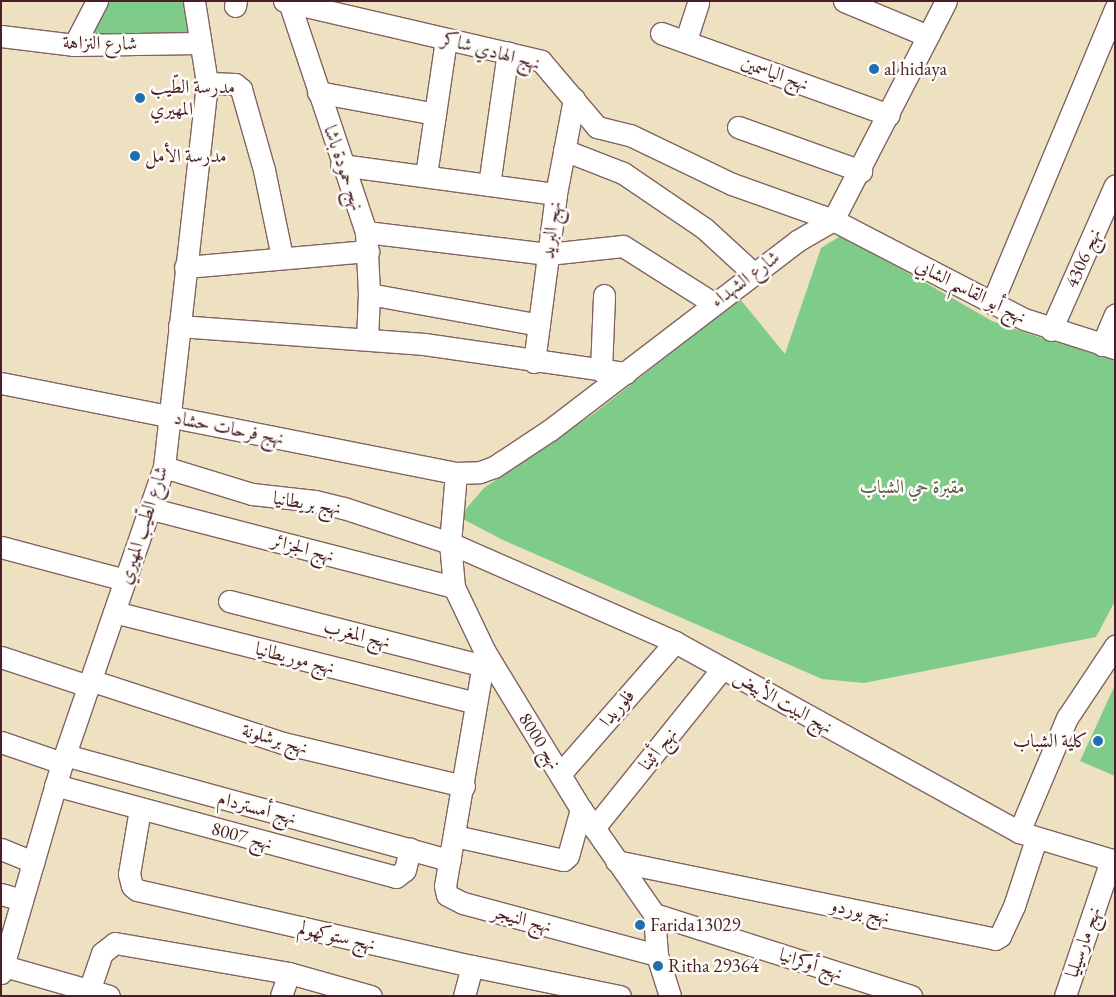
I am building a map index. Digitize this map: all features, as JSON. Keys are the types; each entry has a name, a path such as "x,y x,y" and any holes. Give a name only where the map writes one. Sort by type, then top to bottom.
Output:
{"street":[{"path":"74,45 96,1"},
{"name":"شارع الطّيب المهيري","path":"3,970 64,759 125,580 152,509 164,467 207,83 199,43 194,1"},
{"path":"844,1 928,36"},
{"path":"833,220 861,171 946,1"},
{"name":"نهج الهادي شاكر","path":"286,2 508,52 540,61 548,66 598,127 630,135 732,184 833,220"},
{"name":"نهج حمودة باشا","path":"286,2 318,92 367,242 369,294 367,339"},
{"path":"686,40 698,3"},
{"path":"992,303 1115,9"},
{"name":"نهج الياسمين","path":"661,33 686,40 889,115"},
{"name":"شارع النزاهة","path":"1,36 74,45 199,43"},
{"path":"426,175 446,39"},
{"path":"489,185 508,52"},
{"path":"207,83 234,84 241,89 264,170 282,257"},
{"path":"318,92 435,114"},
{"name":"نهج البريد","path":"534,362 556,194 574,99"},
{"path":"738,127 861,171"},
{"path":"564,150 623,173 704,228 753,273"},
{"path":"341,165 556,194"},
{"name":"نهج 4306","path":"1052,330 1115,185"},
{"name":"نهج أبو القاسم الشابي","path":"833,220 992,303 1052,330 1108,347"},
{"name":"شارع الشهداء","path":"456,474 480,472 503,462 626,372 713,303 796,241 833,220"},
{"path":"185,267 282,257 367,242 548,254 623,246 713,303"},
{"path":"369,294 540,325"},
{"path":"601,371 604,295"},
{"path":"1108,347 1115,315"},
{"path":"179,326 424,344 534,362 601,371 626,372"},
{"name":"نهج فرحات حشاد","path":"1,383 456,474"},
{"name":"نهج بريطانيا","path":"164,467 252,494 315,501 344,508 450,543"},
{"name":"نهج 8000","path":"456,474 450,543 454,588 484,659 560,774 580,809 654,914"},
{"name":"نهج الجزائر","path":"152,509 454,588"},
{"name":"نهج البيت الأبيض","path":"450,543 675,642 1028,835 1113,860"},
{"path":"1,547 125,580"},
{"name":"نهج المغرب","path":"230,601 484,659"},
{"name":"نهج موريطانيا","path":"114,612 476,703"},
{"name":"فلوريدا","path":"560,774 675,642"},
{"path":"1028,835 1067,718 1115,646"},
{"name":"نهج برشلونة","path":"1,657 283,743 464,786"},
{"name":"نهج النيجر","path":"484,659 445,891 452,898 657,955"},
{"name":"نهج أثينا","path":"594,828 722,669"},
{"name":"نهج أمستردام","path":"1,742 450,860"},
{"name":"نهج 8007","path":"56,785 396,876 405,870 410,849"},
{"name":"نهج ستوكهولم","path":"140,809 129,874 132,886 137,890 472,966 620,996"},
{"path":"455,836 562,860 568,856 580,809"},
{"name":"نهج بوردو","path":"616,861 996,939 1000,936 1014,906 1028,835"},
{"path":"1,849 34,862"},
{"name":"نهج مارسيليا","path":"1065,996 1113,860"},
{"path":"1,894 22,900"},
{"path":"654,914 657,955 670,996"},
{"name":"نهج أوكرانيا","path":"654,914 911,996"},
{"path":"3,970 99,994 102,953 116,943 289,973 371,996"},
{"path":"464,996 472,966"},
{"path":"281,996 289,973"}],"green space":[{"path":"101,1 188,1 193,37 82,37"},
{"name":"مقبرة حي الشباب","path":"842,235 992,321 1050,341 1115,355 1115,601 1096,637 864,683 822,679 503,540 459,517 484,488 596,412 740,299 785,354 821,248"},
{"path":"1115,685 1115,776 1080,761"}],"place":[{"name":"al hidaya","path":"874,69"},
{"name":"مدرسة الطّيب المهيري","path":"140,98"},
{"name":"مدرسة الأمل","path":"135,156"},
{"name":"كلية الشباب","path":"1098,741"},
{"name":"Farida13029","path":"640,925"},
{"name":"Ritha 29364","path":"658,966"}]}
